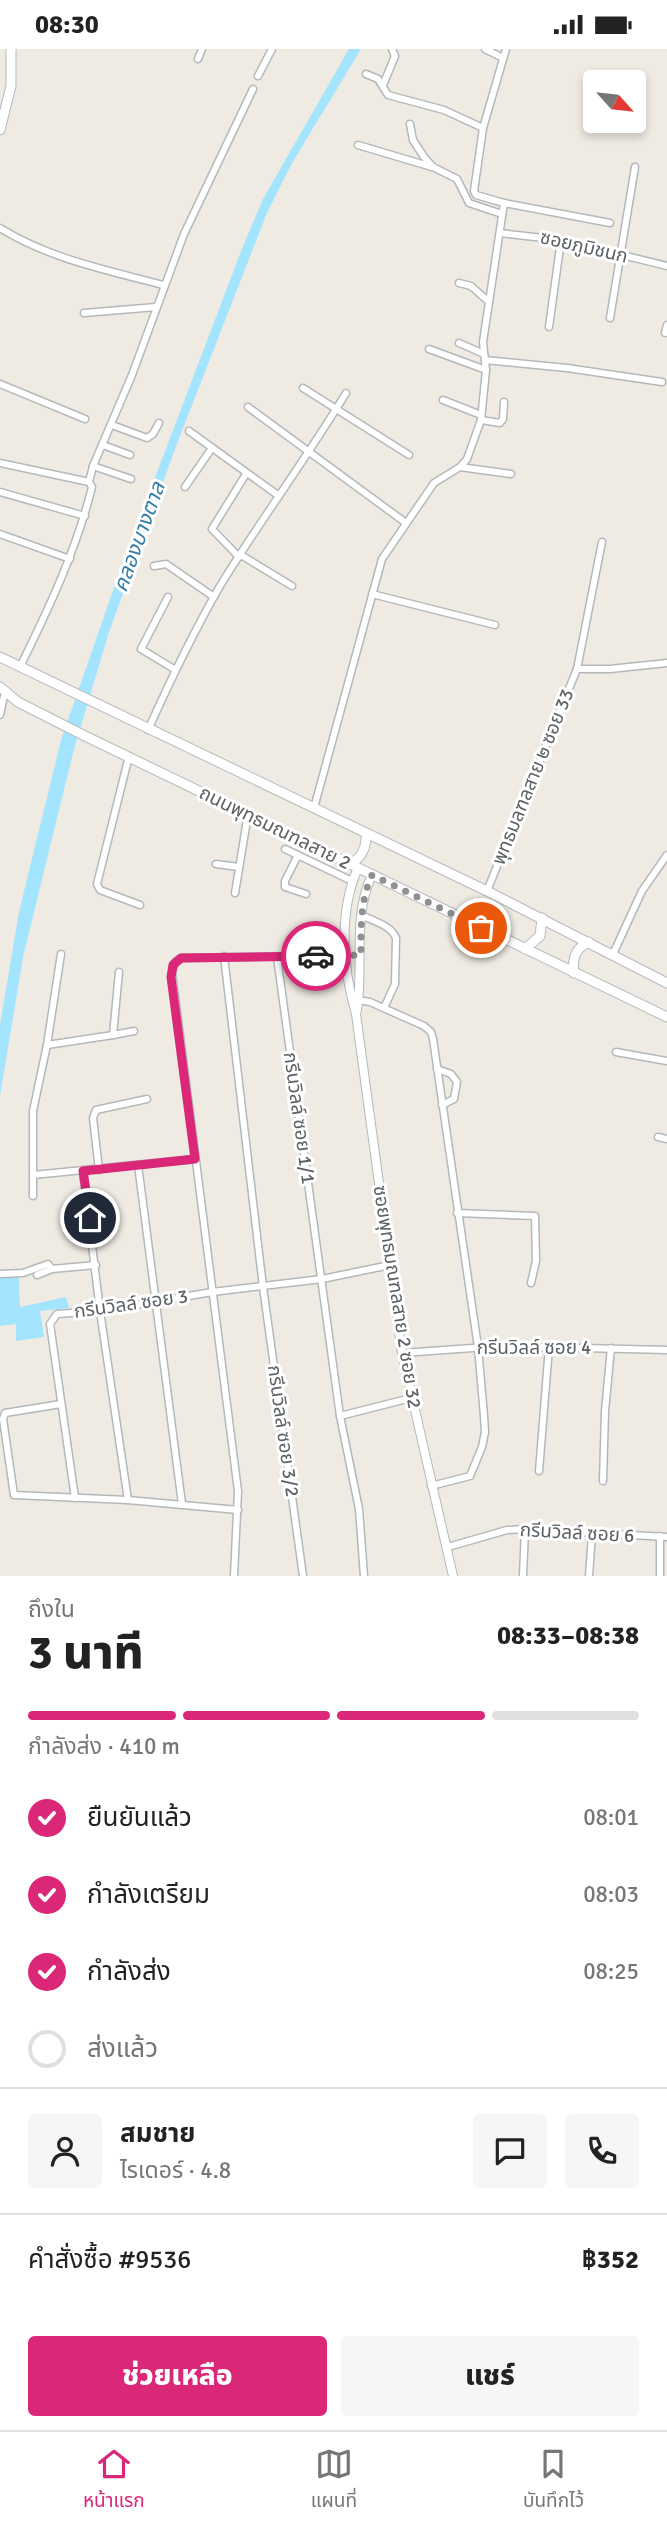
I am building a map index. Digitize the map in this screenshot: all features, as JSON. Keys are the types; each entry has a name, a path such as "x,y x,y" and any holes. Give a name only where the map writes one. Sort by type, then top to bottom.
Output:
{"main road":[{"path":"0,130 11,86 11,49"},
{"name":"ถนนพุทธมณฑลสาย 2","path":"0,657 487,891 666,981"},
{"name":"ถนนพุทธมณฑลสาย 2","path":"1,692 85,736 667,1017"},
{"path":"354,866 367,841 366,833"},
{"path":"525,949 540,936 542,918"},
{"path":"574,973 575,953 589,942"}],"street":[{"path":"198,59 202,49"},
{"path":"258,76 272,49"},
{"path":"392,49 395,56 383,85 384,92 444,110 484,128"},
{"path":"485,49 503,58"},
{"path":"506,49 484,128 474,194 504,203 610,223"},
{"path":"366,74 378,79 383,85"},
{"path":"20,667 70,559 92,488 89,482 93,466 112,425 163,285 195,207 253,89"},
{"path":"410,124 417,147 433,167"},
{"path":"358,145 433,167 457,179 469,203 502,214"},
{"path":"610,318 635,166"},
{"path":"314,808 382,559 433,483 460,467 470,453 481,418 486,370 483,342 504,203"},
{"path":"0,228 53,255 163,285"},
{"name":"ซอยภูมิชนก","path":"500,233 561,240 667,266"},
{"path":"549,327 561,240"},
{"path":"459,283 471,286 489,302"},
{"path":"84,313 156,307"},
{"path":"665,333 667,325"},
{"path":"459,343 485,357 662,382"},
{"path":"429,349 486,370"},
{"path":"0,384 85,419"},
{"path":"303,388 410,455"},
{"path":"148,730 174,670 214,597 310,453 346,393"},
{"path":"443,400 481,418 500,423 504,403"},
{"path":"248,407 406,523"},
{"path":"112,425 147,438 153,434 159,423"},
{"path":"189,431 279,496"},
{"path":"103,445 130,455"},
{"path":"185,487 212,449"},
{"path":"0,463 89,482"},
{"path":"93,466 131,479"},
{"path":"460,467 511,474"},
{"path":"246,474 212,529 240,556 292,586"},
{"path":"0,492 85,516"},
{"path":"0,534 70,559"},
{"path":"578,669 602,542"},
{"path":"154,566 166,563 214,597"},
{"path":"372,594 495,625"},
{"path":"168,597 141,649 174,670"},
{"name":"พุทธมลฑลสาย ๒ ซอย 33","path":"487,891 578,669 667,663"},
{"path":"0,715 1,692"},
{"path":"129,756 97,884 100,890 140,905"},
{"path":"235,893 248,814"},
{"path":"285,849 352,881"},
{"path":"298,855 285,887 306,894"},
{"path":"613,954 642,891 667,855"},
{"path":"216,864 239,867"},
{"name":"ซอยพุทธมณฑลสาย 2 ซอย 32","path":"354,866 346,910 348,987 356,1014 402,1353 453,1576"},
{"name":"ซอยพุทธมณฑลสาย 2 ซอย 32","path":"356,1014 361,915 366,887 372,875"},
{"path":"361,915 388,928 396,938 395,984 384,1008"},
{"path":"33,1196 33,1111 47,1045 61,954"},
{"path":"234,1576 238,1491 172,973 176,962 181,958 361,955"},
{"name":"กรีนวิลล์ ซอย 3/2","path":"224,957 263,1287 303,1576"},
{"name":"กรีนวิลล์ ซอย 1/1","path":"277,957 340,1416 359,1509 364,1576"},
{"path":"113,1035 119,972"},
{"path":"358,1000 424,1026 431,1033 437,1069 478,1347 485,1432 478,1461 470,1476 431,1486"},
{"path":"47,1045 134,1031"},
{"path":"616,1052 667,1061"},
{"path":"437,1069 451,1074 457,1082 454,1099 442,1105"},
{"path":"99,1170 93,1118 96,1110 147,1099"},
{"path":"658,1137 667,1139"},
{"path":"33,1175 195,1159"},
{"path":"138,1165 183,1504"},
{"path":"83,1171 100,1311 128,1500"},
{"path":"457,1213 535,1216 536,1261 531,1283"},
{"path":"0,1273 23,1273 48,1265 52,1269"},
{"path":"37,1275 52,1269 96,1265"},
{"name":"กรีนวิลล์ ซอย 3","path":"75,1499 50,1324 57,1314 100,1311 212,1292 322,1279 390,1265"},
{"name":"กรีนวิลล์ ซอย 4","path":"402,1353 478,1347 667,1350"},
{"path":"539,1471 549,1347"},
{"path":"603,1481 605,1411 611,1348"},
{"path":"340,1416 411,1398"},
{"path":"61,1405 7,1412 3,1419 3,1440 13,1494 128,1500 239,1510"},
{"path":"523,1576 525,1529"},
{"name":"กรีนวิลล์ ซอย 6","path":"448,1547 507,1530 525,1529 664,1537"},
{"path":"589,1576 592,1534"},
{"path":"660,1576 664,1537"}],"water":[{"name":"คลองบางตาล","path":"349,49 361,49 292,163 267,213 178,441 109,632 74,749 23,957 0,1096 0,1025 19,912 61,740 124,559 243,246 263,199"},
{"path":"0,1278 19,1278 20,1307 66,1297 69,1308 40,1311 44,1337 16,1341 16,1324 0,1326"}],"way so far":[{"path":"316,956 361,955 361,913 366,887 372,875 481,928"}],"route":[{"path":"90,1218 83,1171 195,1159 171,977 173,965 181,958 316,956"}]}
